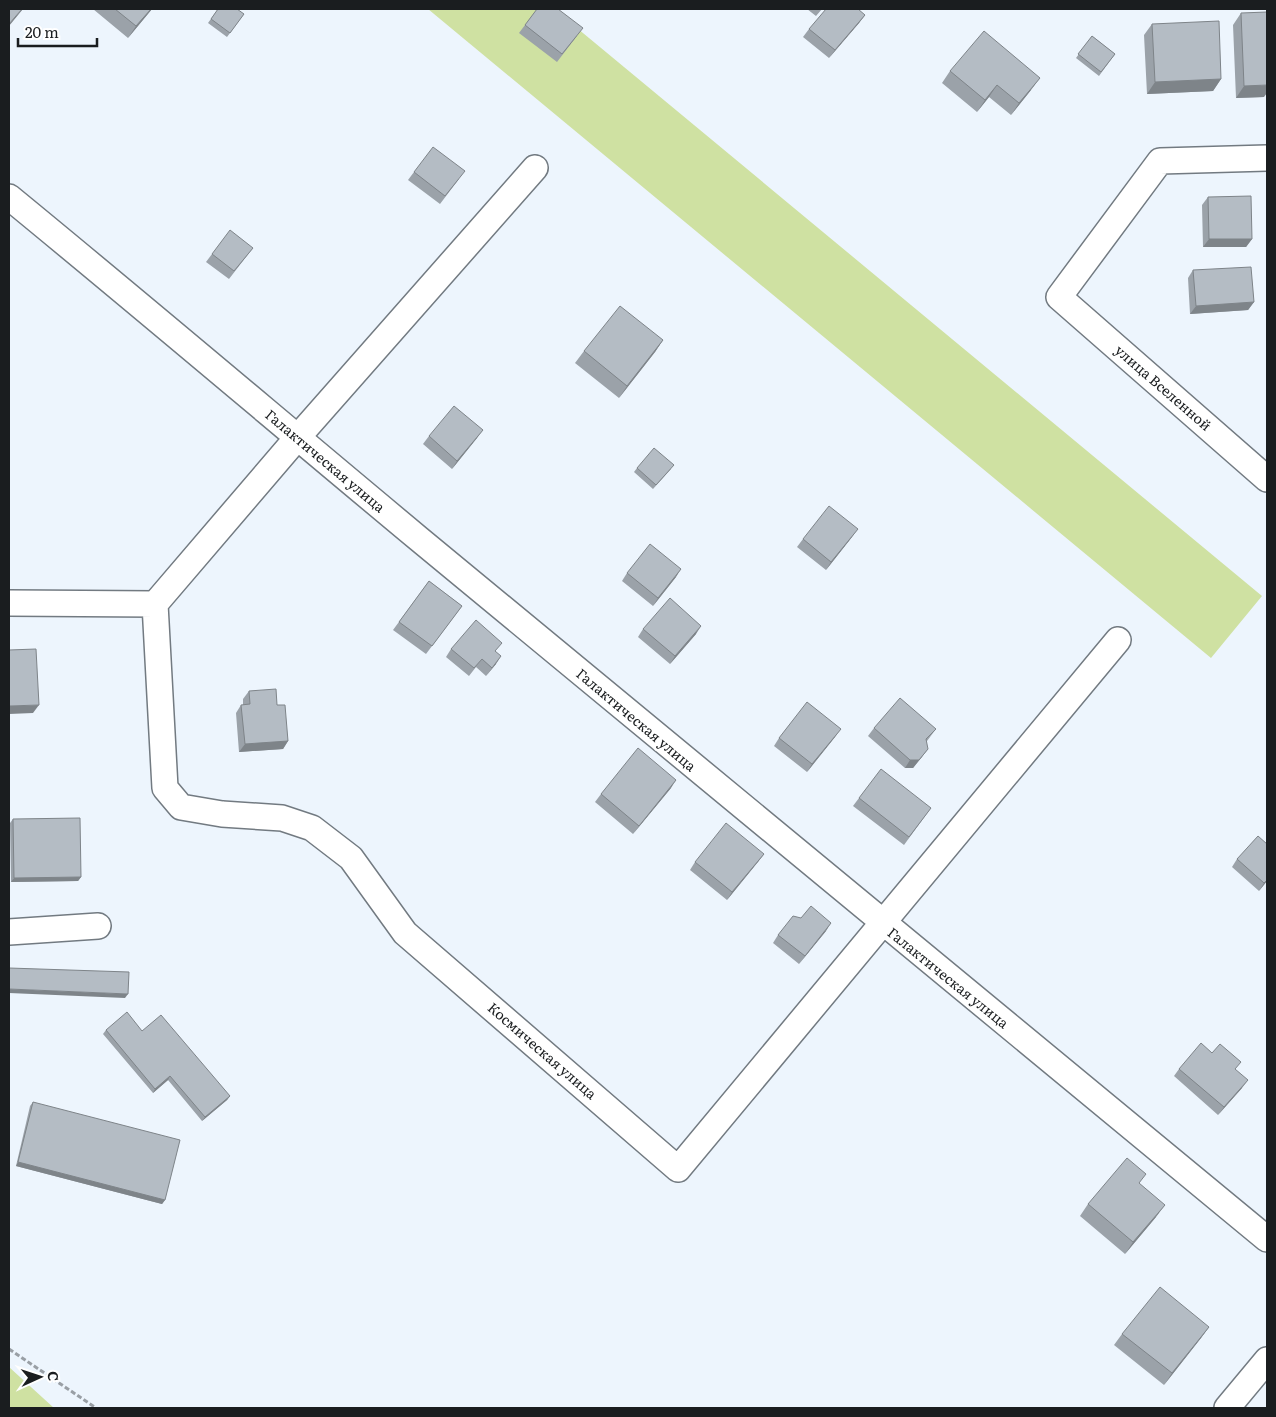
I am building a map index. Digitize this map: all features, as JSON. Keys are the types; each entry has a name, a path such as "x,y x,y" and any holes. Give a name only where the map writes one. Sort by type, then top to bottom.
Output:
{"street":[{"name":"улица Вселенной","path":"1267,158 1160,161 1059,297 1267,479"},
{"path":"9,603 155,604 297,438 535,168"},
{"name":"Галактическая улица","path":"9,197 882,924 1267,1239"},
{"name":"Космическая улица","path":"155,604 165,788 181,807 222,814 282,818 312,828 350,858 405,933 678,1169 882,924"},
{"path":"882,924 1118,640"},
{"path":"9,932 98,926"},
{"path":"1227,1408 1267,1360"}],"path":[{"path":"9,1350 96,1408"}],"green space":[{"path":"428,9 554,9 1262,596 1211,658"},
{"path":"9,1367 54,1408 9,1408"}],"building":[{"path":"9,9 22,9 9,24"},
{"path":"115,9 151,9 136,26"},
{"path":"218,9 237,9 244,14 230,33 211,19"},
{"path":"537,9 558,9 583,28 562,54 525,25"},
{"path":"826,9 858,9 865,15 835,50 809,29"},
{"path":"1267,12 1267,85 1244,86 1241,13"},
{"path":"1219,21 1221,79 1155,82 1152,24"},
{"path":"984,31 1040,78 1019,103 997,85 985,100 950,71"},
{"path":"1092,36 1115,54 1101,72 1078,54"},
{"path":"433,147 465,171 445,196 414,172"},
{"path":"1251,196 1252,239 1209,239 1208,197"},
{"path":"230,230 253,248 234,271 212,254"},
{"path":"1251,267 1254,302 1196,306 1193,270"},
{"path":"620,306 663,340 627,386 584,351"},
{"path":"454,406 483,430 457,461 429,436"},
{"path":"654,448 674,465 656,485 637,468"},
{"path":"829,506 858,529 831,562 803,539"},
{"path":"650,544 681,569 658,598 627,573"},
{"path":"429,581 462,606 432,646 399,622"},
{"path":"670,598 701,626 675,656 643,629"},
{"path":"476,620 502,643 495,651 501,656 492,668 482,659 474,668 451,649"},
{"path":"36,649 39,705 9,706 9,650"},
{"path":"276,689 277,705 285,705 288,741 245,744 241,705 250,704 249,691"},
{"path":"900,698 936,729 926,739 928,749 919,760 910,760 874,728"},
{"path":"807,702 841,729 812,764 779,738"},
{"path":"638,748 676,780 639,826 601,794"},
{"path":"881,769 931,808 909,837 859,798"},
{"path":"80,818 81,877 14,878 13,819"},
{"path":"726,823 764,854 732,892 695,862"},
{"path":"1258,836 1267,844 1267,880 1264,883 1237,859"},
{"path":"811,906 831,923 805,956 778,935 793,916 801,918"},
{"path":"9,968 129,972 128,994 9,989"},
{"path":"127,1012 142,1031 161,1015 230,1096 205,1117 170,1076 155,1089 106,1030"},
{"path":"1201,1043 1212,1053 1220,1044 1241,1062 1235,1069 1248,1080 1224,1107 1179,1069"},
{"path":"33,1102 180,1140 165,1200 18,1162"},
{"path":"1127,1158 1146,1174 1139,1183 1165,1205 1133,1242 1088,1204"},
{"path":"1160,1287 1209,1327 1172,1373 1122,1334"}]}
